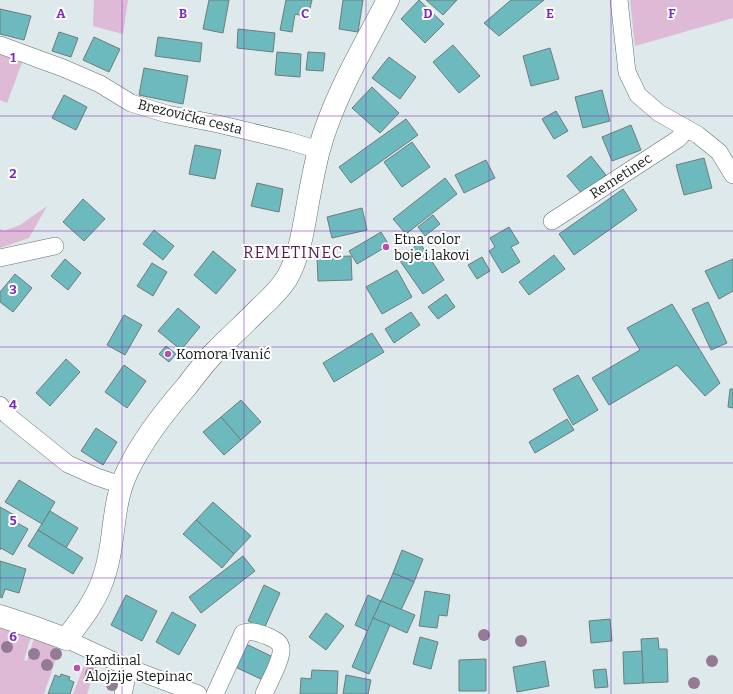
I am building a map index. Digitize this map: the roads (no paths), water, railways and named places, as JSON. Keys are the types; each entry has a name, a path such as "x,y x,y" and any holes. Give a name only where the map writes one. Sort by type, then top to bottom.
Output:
{"main road":[{"path":"0,616 66,639 77,626 94,599 106,573 117,500 121,485 136,455 164,413 214,353 274,294 286,279 293,265 299,248 319,150 330,116 344,85 388,0"}],"street":[{"path":"620,0 627,72 638,95 659,113 698,135 719,152 733,175"},
{"name":"Brezovička cesta","path":"0,45 63,68 100,84 131,103 167,114 275,138 319,150"},
{"name":"Remetinec","path":"552,221 678,139 687,129"},
{"path":"0,258 55,246"},
{"path":"0,405 7,416 68,464 97,477 121,485"},
{"path":"215,694 243,633 256,632 276,640 281,646 281,656 264,694"},
{"path":"66,639 129,668 198,694"},
{"path":"124,694 129,668"}],"place":[{"name":"Etna color boje i lakovi","path":"386,247"},
{"name":"Komora Ivanić","path":"168,354"},
{"name":"Kardinal Alojzije Stepinac","path":"77,668"}],"district":[{"name":"REMETINEC","path":"293,252"}]}
